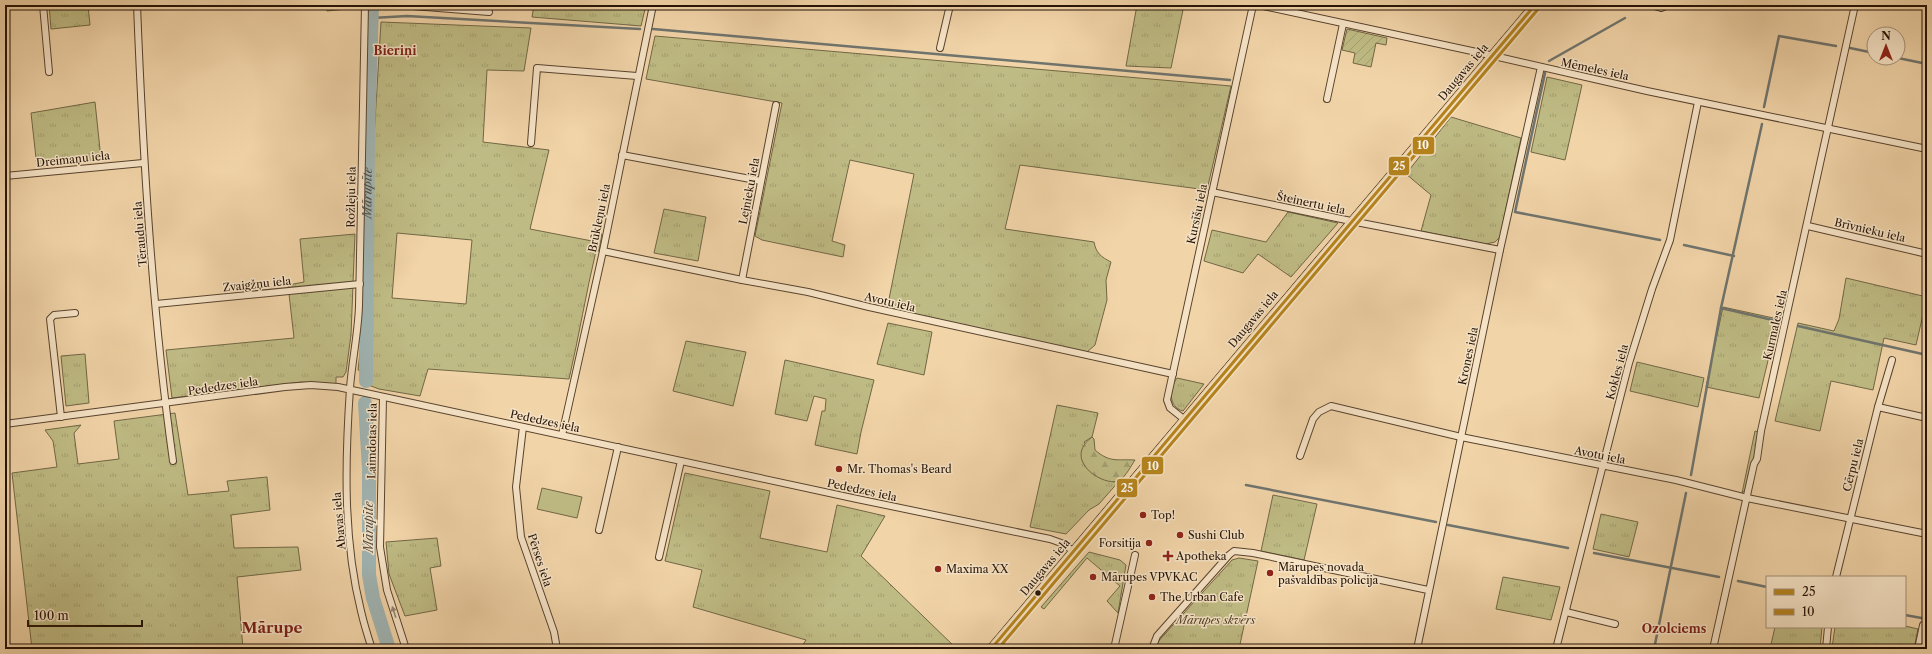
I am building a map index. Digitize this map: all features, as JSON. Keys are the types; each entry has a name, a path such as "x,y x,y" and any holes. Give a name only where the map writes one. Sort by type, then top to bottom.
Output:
{"main road":[{"name":"Daugavas iela","path":"990,649 1074,552 1351,221 1535,5"}],"street":[{"path":"43,5 48,72"},
{"name":"Tēraudu iela","path":"137,5 143,163 165,404 173,461"},
{"name":"Rožleju iela","path":"350,390 358,336 365,5"},
{"path":"400,5 489,12"},
{"name":"Brūkleņu iela","path":"562,435 603,251 637,76 653,5"},
{"path":"940,48 950,5"},
{"name":"Kursīšu iela","path":"1185,420 1167,405 1253,5"},
{"name":"Mēmeles iela","path":"1259,5 1492,55 1698,102 1927,150"},
{"path":"1651,5 1661,8 1668,5"},
{"name":"Kurmales iela","path":"1713,649 1754,464 1757,459 1761,430 1808,226 1856,5"},
{"path":"1327,99 1344,24"},
{"name":"Krones iela","path":"1417,649 1428,590 1500,250 1541,67"},
{"path":"531,143 537,68 637,76"},
{"name":"Kokles iela","path":"1556,649 1638,332 1672,233 1698,102"},
{"name":"Lejnieku iela","path":"742,280 776,105"},
{"path":"622,155 761,181"},
{"name":"Dreimaņu iela","path":"5,176 143,163"},
{"name":"Šteinertu iela","path":"1212,192 1500,250"},
{"name":"Brīvnieku iela","path":"1808,226 1927,254"},
{"name":"Avotu iela","path":"603,251 808,292 876,309 1173,374"},
{"name":"Zvaigžņu iela","path":"156,304 360,284"},
{"path":"60,417 50,319 54,315 75,313"},
{"name":"Cērpu iela","path":"1836,576 1878,407 1892,360"},
{"name":"Pededzes iela","path":"5,424 300,386 326,386 1050,539 1064,544 1074,552"},
{"name":"Abavas iela","path":"350,390 346,480 350,543 361,612 372,649"},
{"name":"Laimdotas iela","path":"383,397 380,547 387,590 406,649"},
{"name":"Avotu iela","path":"1300,456 1313,419 1319,412 1331,406 1461,437 1676,480 1747,498 1850,520 1927,534"},
{"path":"1878,407 1927,418"},
{"name":"Pērses iela","path":"523,427 516,487 521,537 554,632 557,649"},
{"path":"598,530 618,447"},
{"path":"659,557 681,461"},
{"path":"1152,649 1157,636 1234,551 1253,553 1428,590"},
{"path":"1114,649 1135,555"},
{"path":"1566,612 1615,624"},
{"path":"1918,649 1925,625"},
{"path":"1826,649 1828,628"}],"green space":[{"path":"49,5 88,5 90,25 51,29"},
{"path":"327,5 356,5 356,8 327,11"},
{"path":"534,5 646,5 641,26 532,17"},
{"path":"1137,5 1184,5 1171,68 1126,66"},
{"path":"381,22 531,28 524,71 487,70 483,142 549,150 530,229 592,241 595,233 602,234 599,251 596,251 592,267 569,379 428,369 420,396 379,389 363,383 363,372 358,370 362,335","holes":["397,233 472,240 466,304 392,298"]},
{"path":"1347,29 1387,38 1386,45 1376,43 1371,67 1353,63 1355,53 1342,50"},
{"path":"655,36 1231,86 1207,190 1020,165 1005,229 1094,242 1096,249 1100,254 1111,262 1106,280 1107,300 1095,345 1087,352 887,309 914,174 850,160 832,241 845,245 843,257 762,240 755,236 782,103 646,79"},
{"path":"1547,77 1582,85 1565,160 1531,152"},
{"path":"95,102 101,159 37,167 31,113"},
{"path":"1451,117 1521,138 1500,237 1495,242 1486,244 1421,231 1431,195 1406,174"},
{"path":"664,209 706,217 698,261 654,253"},
{"path":"1288,212 1338,223 1291,277 1258,254 1243,273 1204,261 1212,230 1266,242"},
{"path":"355,234 351,335 346,372 343,377 336,377 336,384 301,382 172,398 166,350 294,338 288,285 304,282 300,239"},
{"path":"1846,278 1927,297 1916,345 1884,338 1873,390 1831,381 1820,431 1775,421 1798,323 1834,331 1839,319"},
{"path":"1723,307 1778,319 1759,398 1706,387"},
{"path":"888,323 932,332 924,375 877,364"},
{"path":"686,341 746,352 733,406 673,391"},
{"path":"85,354 89,403 66,406 61,356"},
{"path":"785,360 874,380 857,454 815,445 822,411 825,411 826,399 814,396 807,421 775,414"},
{"path":"1637,362 1704,378 1698,407 1630,391"},
{"path":"1177,378 1204,384 1183,411 1175,406 1171,397 1172,387"},
{"path":"1057,405 1098,413 1092,437 1084,442 1113,482 1120,480 1099,504 1089,510 1066,534 1030,527"},
{"path":"175,413 188,495 229,491 227,481 267,477 270,510 231,515 234,548 298,547 301,570 237,577 243,649 32,649 12,473 57,467 53,441 45,430 81,425 74,433 78,464 119,459 114,421"},
{"path":"1755,431 1758,432 1754,458 1745,490 1742,493"},
{"path":"1092,437 1094,439 1095,450 1105,457 1114,460 1135,460 1120,480 1114,482 1097,477 1083,464 1081,455 1083,446"},
{"path":"685,473 770,491 760,538 827,552 837,505 885,516 861,556 957,649 800,649 806,640 693,607 702,570 665,561"},
{"path":"542,488 582,497 577,518 537,509"},
{"path":"1273,495 1317,504 1304,560 1261,551"},
{"path":"1601,514 1638,522 1629,557 1593,549"},
{"path":"437,538 441,566 430,568 437,610 405,616 389,574 386,542"},
{"path":"1089,552 1120,560 1126,565 1118,613 1107,601 1120,586 1087,558 1044,609 1041,607"},
{"name":"Mārupes skvērs","path":"1239,558 1258,561 1239,649 1154,649 1155,645 1232,560"},
{"path":"1503,577 1560,587 1551,620 1496,609"},
{"path":"1906,626 1918,629 1914,649 1832,648 1835,628 1906,628"},
{"path":"1775,628 1822,628 1820,649 1770,649"}],"waterway":[{"name":"Mārupīte","path":"366,381 368,136 372,5"},
{"path":"372,18 407,16 640,29"},
{"path":"1549,61 1625,18"},
{"path":"653,29 1230,80"},
{"path":"1764,107 1779,36 1836,46"},
{"path":"1850,48 1866,51"},
{"path":"1906,60 1927,64"},
{"path":"1545,73 1515,212 1660,240"},
{"path":"1691,475 1721,308 1762,124"},
{"path":"1684,245 1734,256"},
{"path":"1721,308 1781,322"},
{"path":"1798,326 1927,355"},
{"name":"Mārupīte","path":"365,403 369,469 369,575 373,598 389,649"},
{"path":"1246,485 1436,522"},
{"path":"1654,649 1686,493"},
{"path":"1448,525 1568,548"},
{"path":"1594,553 1719,577"},
{"path":"1738,581 1766,587"},
{"path":"1906,615 1927,619"}],"transit line":[{"name":"25","path":"991,649 1535,5"},
{"name":"10","path":"998,649 1539,8"}],"place":[{"name":"Mr. Thomas's Beard","path":"839,469"},
{"name":"Top!","path":"1143,515"},
{"name":"Sushi Club","path":"1180,535"},
{"name":"Forsitija","path":"1149,543"},
{"name":"Apotheka","path":"1168,556"},
{"name":"Maxima XX","path":"938,569"},
{"name":"Mārupes novada pašvaldības policija","path":"1270,573"},
{"name":"Mārupes VPVKAC","path":"1093,577"},
{"name":"The Urban Cafe","path":"1152,597"}],"district":[{"name":"Bieriņi","path":"395,51"},
{"name":"Mārupe","path":"272,628"},
{"name":"Ozolciems","path":"1674,629"}]}
